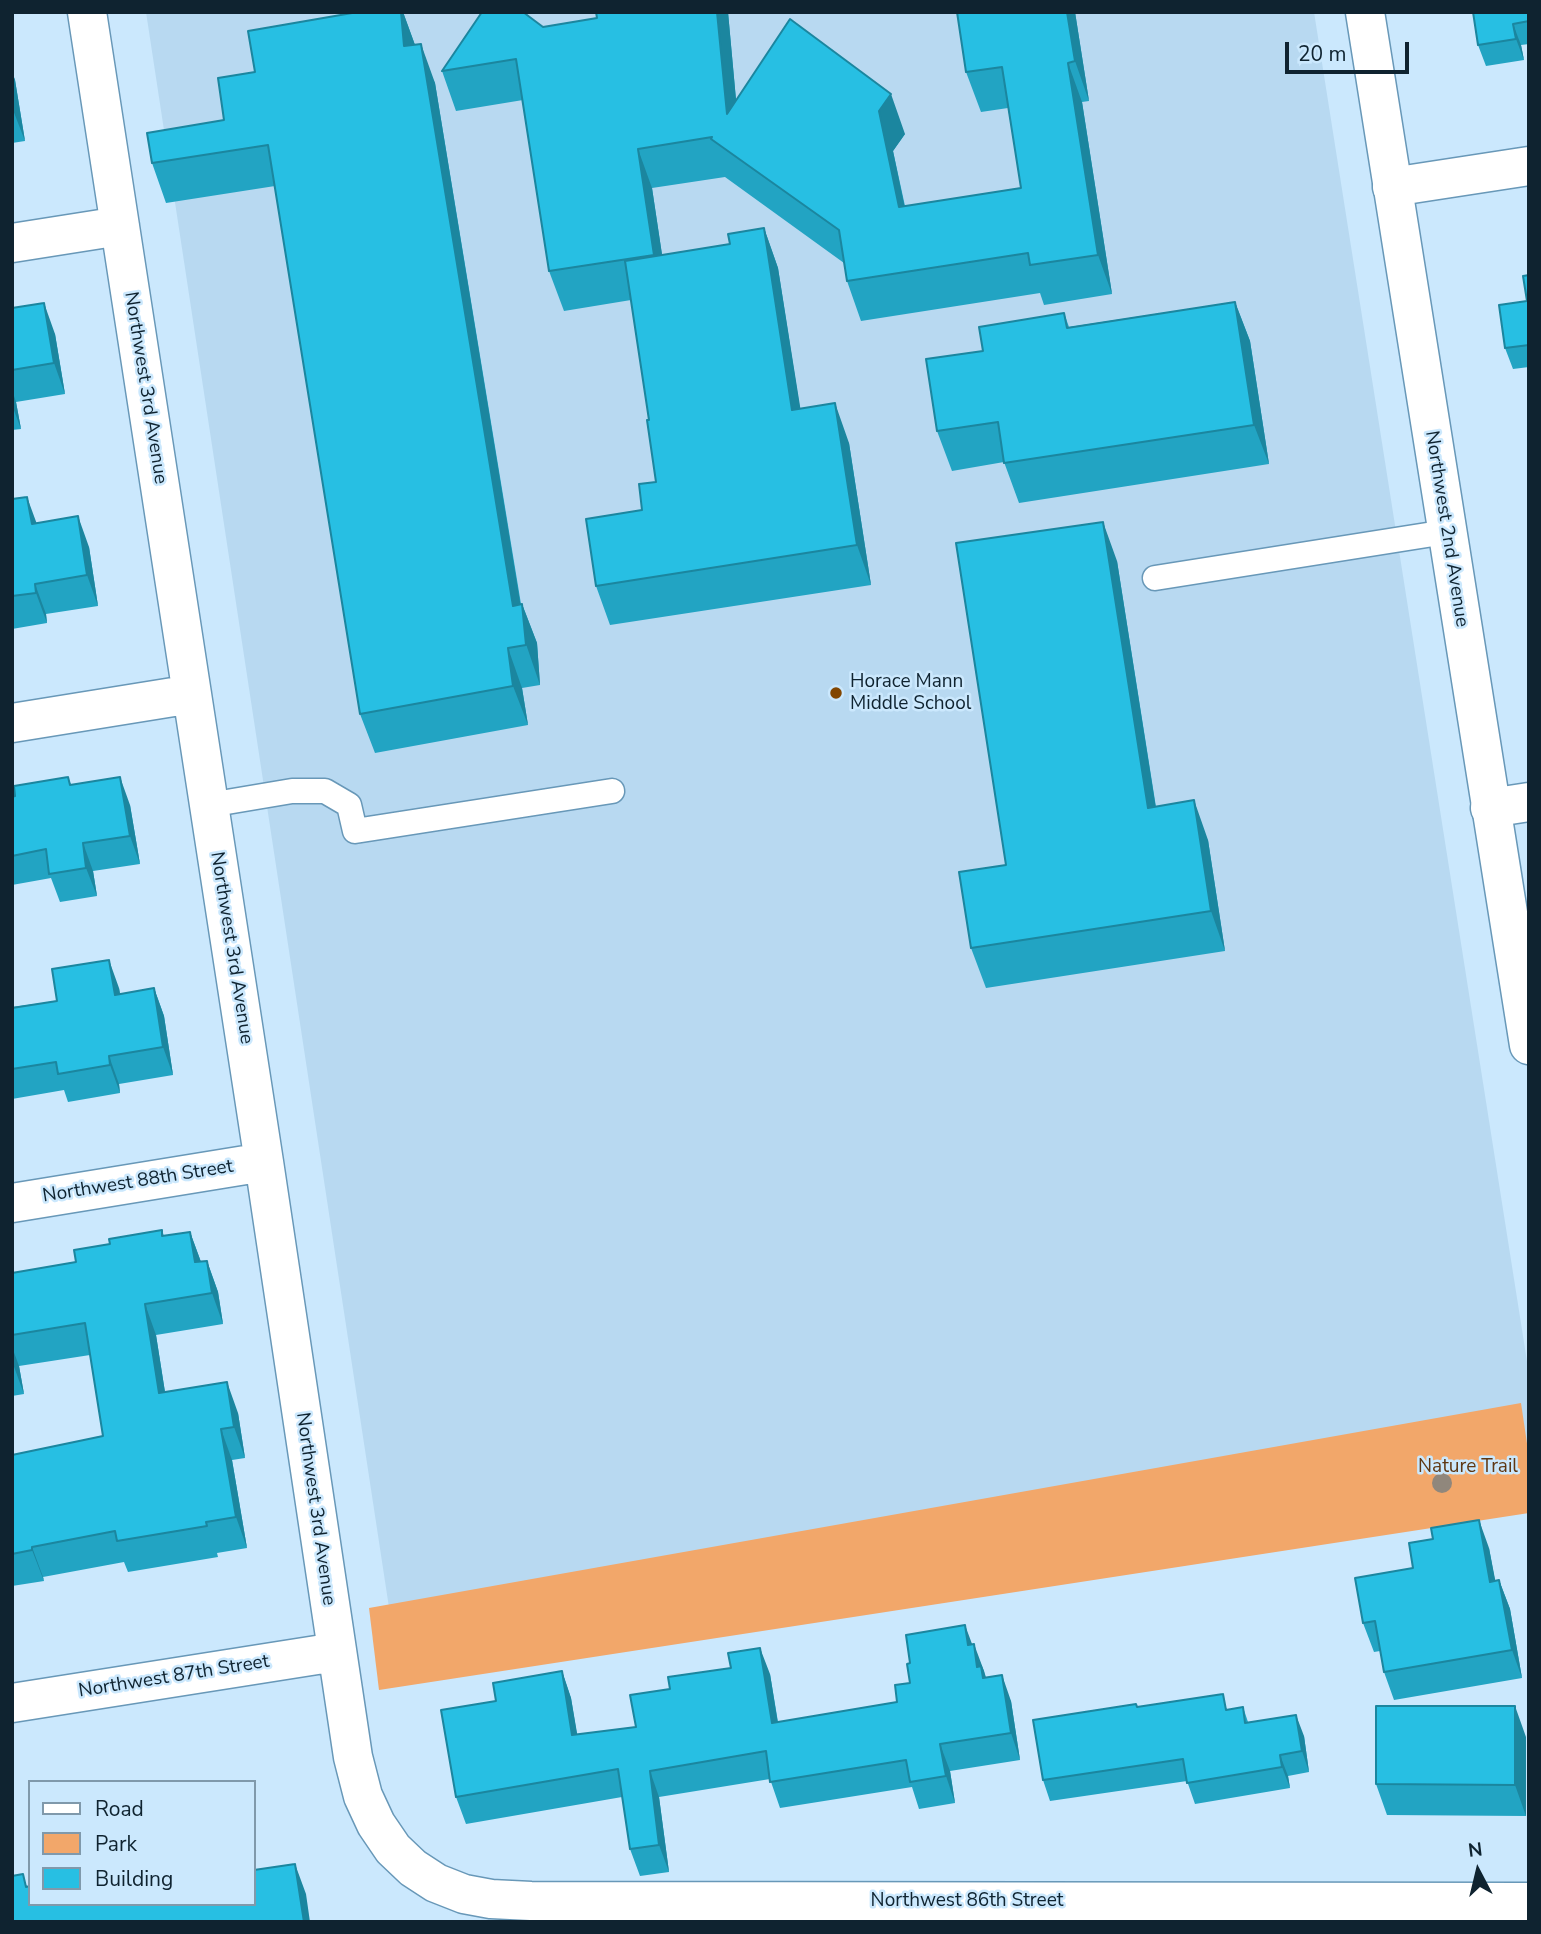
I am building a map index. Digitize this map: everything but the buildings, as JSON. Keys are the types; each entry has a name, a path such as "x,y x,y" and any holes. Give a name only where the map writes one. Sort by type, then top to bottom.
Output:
{"street":[{"name":"Northwest 3rd Avenue","path":"87,12 353,1757 363,1796 376,1824 393,1849 413,1868"},
{"name":"Northwest 2nd Avenue","path":"1365,12 1529,1045"},
{"path":"1392,187 1529,166"},
{"path":"12,243 120,226"},
{"path":"12,723 192,694"},
{"path":"1490,808 1529,802"},
{"name":"Northwest 88th Street","path":"12,1203 264,1162"},
{"name":"Northwest 87th Street","path":"12,1703 336,1652"},
{"name":"Northwest 86th Street","path":"413,1868 436,1883 464,1894 491,1899 1529,1902"}],"lane":[{"path":"1155,578 1446,532"},
{"path":"209,806 292,791 325,791 349,805 355,831 612,791"}],"shaded area":[{"name":"Horace Mann Middle School","path":"146,12 1314,12 1529,1374 1529,1480 397,1660"}],"green space":[{"name":"Nature Trail","path":"1521,1403 1529,1457 1529,1513 379,1690 369,1608"}],"place":[{"name":"Horace Mann Middle School","path":"836,693"}]}
